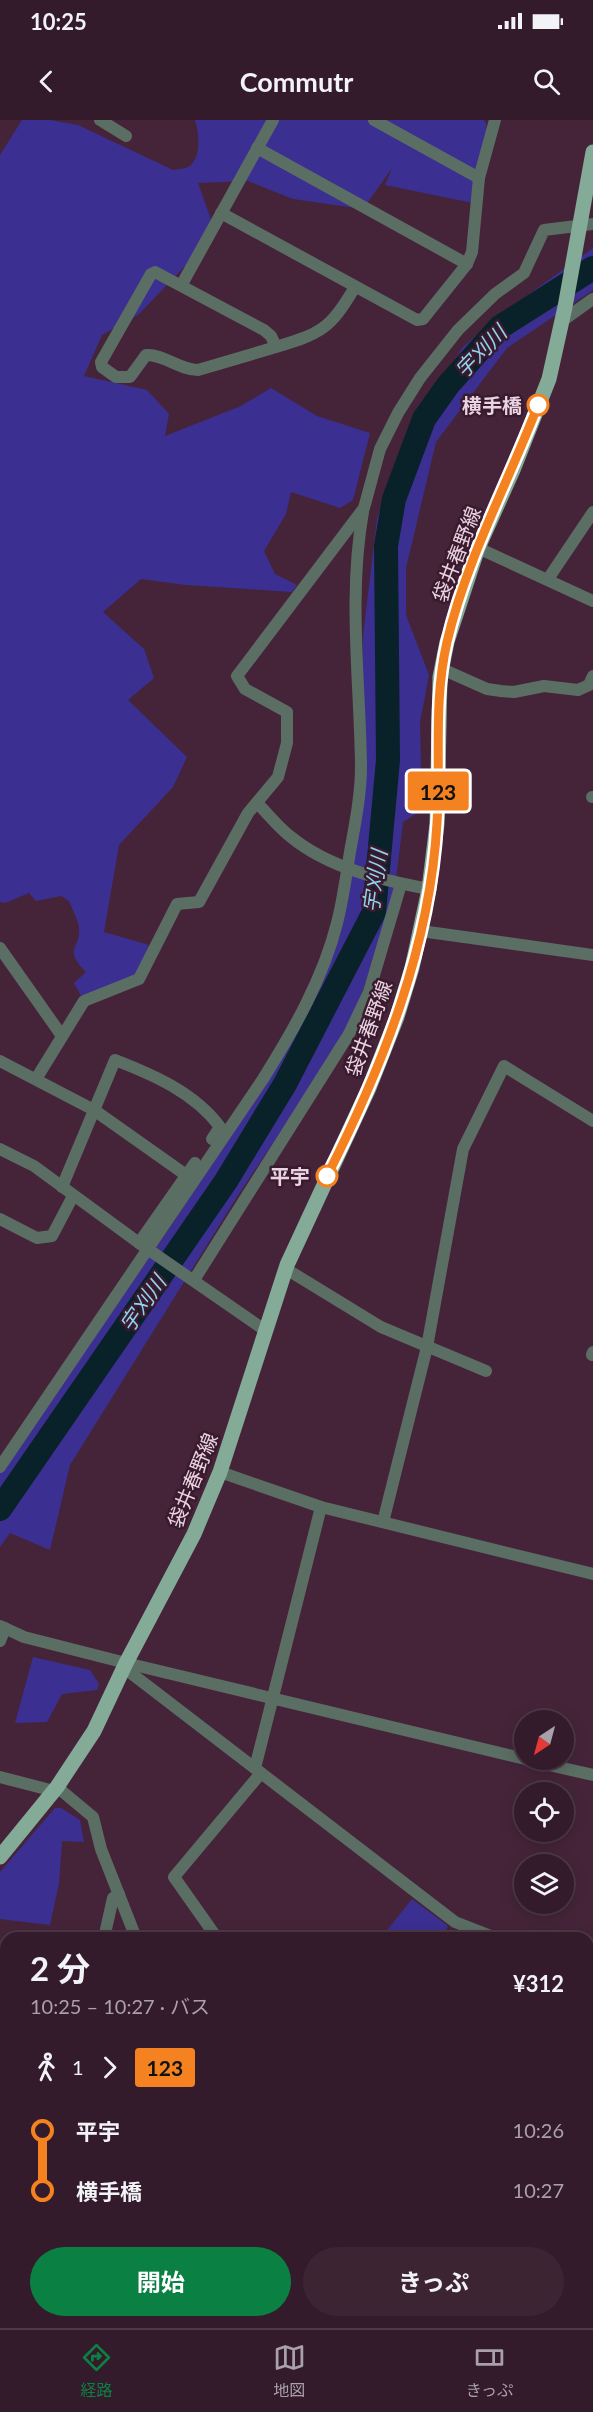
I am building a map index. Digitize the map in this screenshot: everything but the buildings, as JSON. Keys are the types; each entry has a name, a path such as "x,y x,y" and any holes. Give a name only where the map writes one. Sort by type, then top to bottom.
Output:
{"main road":[{"name":"袋井春野線","path":"0,1857 56,1789 94,1731 124,1665 194,1534 220,1472 286,1269 312,1206 369,1088 397,1017 421,931 429,889 437,824 438,711 442,669 459,600 478,548 513,470 549,379 575,246 586,226 593,152"}],"street":[{"path":"100,120 126,136"},
{"path":"182,284 273,120"},
{"path":"374,120 478,178"},
{"path":"221,213 417,320 423,319 467,264 472,252 478,178 495,120"},
{"path":"257,148 467,264"},
{"path":"0,1467 146,1248 263,1079 300,1014 322,968 335,929 350,869 357,812 361,769 357,544 380,449 398,413 420,378 458,330 495,294 524,273 544,230 586,226"},
{"path":"276,347 271,336 264,330 182,284 155,272 151,274 101,362 102,367 116,377 130,377 146,355 153,355 184,370 198,370 276,347 314,335 328,325 339,314 355,286"},
{"path":"563,314 593,299"},
{"path":"36,1079 84,1001 139,979 177,904 199,902 248,813 258,804 278,777 287,743 287,712 245,688 237,676 364,508"},
{"path":"548,579 593,512"},
{"path":"478,548 593,601"},
{"path":"442,669 487,689 501,691 514,692 544,686 578,690 592,682"},
{"path":"258,804 291,837 350,869 401,884 429,889"},
{"path":"192,1279 349,1034 369,992 401,884"},
{"path":"421,931 593,955"},
{"path":"0,948 63,1036"},
{"path":"62,1187 115,1060 155,1075 209,1112 220,1127 186,1175 146,1248"},
{"path":"0,1061 94,1110 186,1175"},
{"path":"382,1522 427,1347 463,1149 504,1066 593,1121"},
{"path":"0,1149 34,1166 146,1248 266,1331"},
{"path":"0,1219 37,1238 52,1236 73,1196"},
{"path":"286,1269 381,1327 486,1371"},
{"path":"220,1472 321,1507 593,1574"},
{"path":"213,1932 174,1877 258,1771 273,1698 321,1507"},
{"path":"0,1641 3,1627 24,1637 124,1665 514,1756"},
{"path":"124,1665 455,1922 481,1932"},
{"path":"572,1770 593,1775"},
{"path":"0,1777 56,1789 93,1817 134,1932"},
{"path":"105,1932 113,1898 119,1894"}],"shaded area":[{"path":"22,120 50,120 78,125 173,170 188,167 196,158 198,132 195,120 484,120 486,123 488,153 478,204 385,185 392,168 363,209 293,199 248,181 198,183 213,225 211,239 138,315 102,335 84,376 147,390 169,414 165,436 241,406 271,388 317,416 370,433 353,500 340,508 291,492 286,514 264,551 275,574 297,585 292,592 186,585 141,579 103,612 144,649 154,678 128,700 187,757 173,787 119,845 104,932 149,945 135,981 84,1001 74,983 86,972 75,958 74,949 78,941 79,928 69,901 61,896 36,901 29,893 5,903 0,902 0,155"},
{"path":"593,248 593,290 507,348 436,442 406,568 406,615 429,675 420,722 422,810 403,822 395,888 352,1026 240,1192 70,1465 50,1550 10,1533 0,1547 0,1472 173,1223 286,1049 331,960 361,819 363,636 377,519 407,430 463,347 503,313"},
{"path":"33,1657 90,1670 99,1684 97,1690 62,1694 47,1722 15,1723"},
{"path":"55,1808 61,1808 80,1820 84,1842 62,1841 59,1883 50,1925 0,1919 0,1872"},
{"path":"412,1899 448,1926 445,1932 386,1932"}],"waterway":[{"name":"宇刈川","path":"0,1509 226,1181 285,1084 374,912 388,760 386,546 394,499 424,419 448,385 500,327 593,268"}],"bus line":[{"name":"123","path":"327,1176 369,1088 397,1017 412,968 429,889 437,824 438,711 440,677 447,642 478,548 513,470 538,405"}],"place":[{"name":"横手橋","path":"538,405"},
{"name":"平宇","path":"327,1176"}]}
